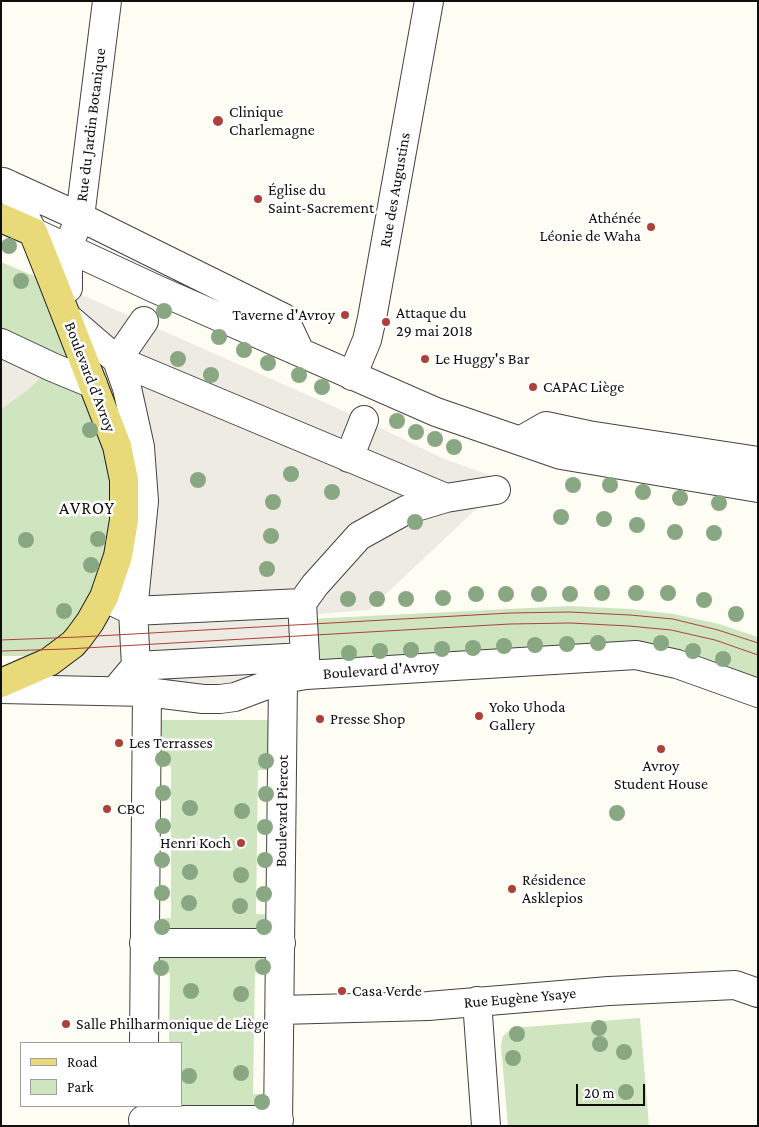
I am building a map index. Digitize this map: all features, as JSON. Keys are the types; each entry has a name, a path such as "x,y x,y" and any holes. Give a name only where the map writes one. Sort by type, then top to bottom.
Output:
{"main road":[{"path":"1,218 32,232"},
{"name":"Boulevard d'Avroy","path":"1,683 49,662 73,644 90,622 104,597 118,556 124,520 124,480 117,446 32,232"}],"street":[{"name":"Rue du Jardin Botanique","path":"68,247 80,217 107,1"},
{"name":"Rue des Augustins","path":"352,376 367,340 372,318 430,1"},
{"name":"Boulevard d'Avroy","path":"4,183 80,217 284,318 300,352"},
{"name":"Boulevard d'Avroy","path":"4,183 32,232"},
{"path":"32,232 158,290 436,412 561,454 758,488"},
{"path":"68,247 68,288"},
{"path":"67,317 117,360 446,498"},
{"path":"117,360 144,321"},
{"path":"1,343 93,384"},
{"path":"115,691 136,666 133,611 144,500 140,447 127,388 117,360"},
{"path":"349,458 364,420"},
{"path":"520,440 546,426 588,435 758,461"},
{"path":"104,597 133,611 302,603 315,585 359,536 406,510 446,498 496,490"},
{"name":"Boulevard Piercot","path":"143,1117 278,1123 289,675 302,603"},
{"name":"Boulevard d'Avroy","path":"1,689 115,691 220,699 236,697 289,675 636,655 677,664 758,693"},
{"path":"136,666 248,660 289,675"},
{"path":"248,660 289,675"},
{"path":"144,1042 144,943 156,693 175,665"},
{"path":"144,943 281,943"},
{"name":"Rue Eugène Ysaye","path":"280,1010 428,1006 609,991 735,985 758,993"},
{"path":"477,1001 486,1126"}],"green space":[{"path":"1,262 39,278 109,449 114,482 109,549 87,601 73,622 61,634 45,648 27,656 1,656"},
{"path":"569,606 630,609 674,614 719,624 758,637 758,689 678,661 312,672 308,619"},
{"path":"154,720 275,720 274,770 258,770 256,914 273,915 266,931 159,930 153,919 171,918 171,766 154,765"},
{"path":"165,953 261,953 267,957 272,972 255,972 253,1094 271,1095 264,1108 182,1106 182,1042 169,1042 170,973 156,973 160,958"},
{"path":"640,1018 649,1126 508,1126 501,1046 503,1036 512,1028"}],"shaded area":[{"path":"53,282 364,420 442,458 506,481 369,610 308,615 308,619 261,687 1,689 90,622 124,480"},
{"path":"1,343 52,367 28,390 1,409"}],"tram line":[{"path":"1,640 510,613 569,612 673,619 718,630 758,643"},
{"path":"1,651 510,624 570,623 671,630 715,640 758,655"}],"place":[{"name":"Clinique Charlemagne","path":"218,121"},
{"name":"Église du Saint-Sacrement","path":"258,199"},
{"name":"Athénée Léonie de Waha","path":"651,227"},
{"name":"Taverne d'Avroy","path":"345,315"},
{"name":"Attaque du 29 mai 2018","path":"386,322"},
{"name":"Le Huggy's Bar","path":"425,359"},
{"name":"CAPAC Liège","path":"533,387"},
{"name":"Yoko Uhoda Gallery","path":"479,716"},
{"name":"Presse Shop","path":"320,719"},
{"name":"Les Terrasses","path":"119,743"},
{"name":"Avroy Student House","path":"661,749"},
{"name":"CBC","path":"107,809"},
{"name":"Henri Koch","path":"241,843"},
{"name":"Résidence Asklepios","path":"512,889"},
{"name":"Casa Verde","path":"342,991"},
{"name":"Salle Philharmonique de Liège","path":"66,1024"}],"district":[{"name":"AVROY","path":"87,508"}]}
